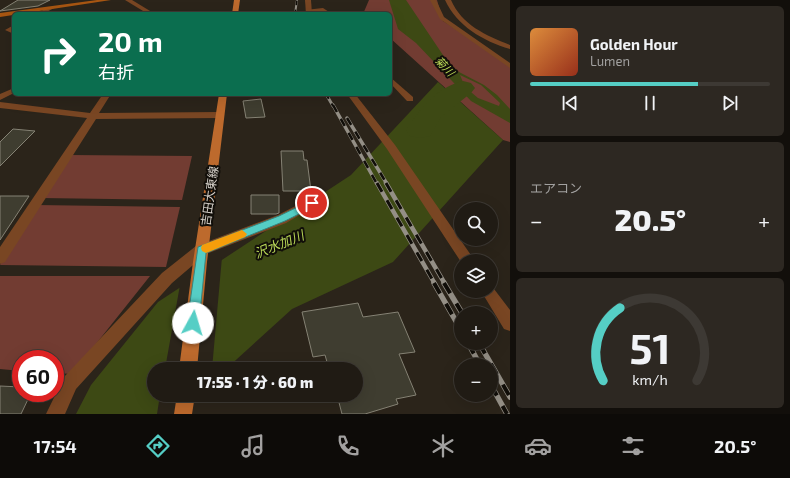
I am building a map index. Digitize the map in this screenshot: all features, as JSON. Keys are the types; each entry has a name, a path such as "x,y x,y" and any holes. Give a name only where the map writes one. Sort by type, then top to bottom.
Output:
{"main road":[{"path":"22,12 84,2 108,0"},
{"path":"235,12 237,0"},
{"path":"0,15 12,13"},
{"name":"吉田大東線","path":"189,362 200,256 223,96"}],"street":[{"path":"128,0 149,12"},
{"path":"308,0 309,12 323,10 326,12"},
{"path":"433,0 442,18 510,66"},
{"path":"448,0 459,18 493,41 510,47"},
{"path":"43,12 51,8"},
{"path":"392,81 410,99"},
{"path":"0,97 12,91"},
{"path":"0,258 106,96"},
{"path":"353,96 391,147 463,254"},
{"path":"0,105 94,116 220,115"},
{"path":"55,414 70,383 167,278 200,256 282,219 312,203"},
{"path":"493,298 510,323"}],"shaded area":[{"path":"369,0 437,0 443,21 510,64 510,142 503,140 392,40 392,12 364,12"},
{"path":"68,155 192,156 182,200 41,198"},
{"path":"36,205 180,207 166,267 0,265"},
{"path":"0,276 150,276 72,374 64,374 64,350 12,350 12,370 0,369"}],"water":[{"name":"菊川","path":"389,0 406,0 447,61 459,72 484,85 497,95 510,109 510,123 471,101 416,43 398,29","holes":["460,75 481,85 500,103 499,106 478,98 465,87"]},
{"path":"438,82 503,140 393,262 292,309 234,362 147,362 147,402 191,402 180,414 76,414 91,385 158,302 351,175"}],"pier":[{"path":"222,257 213,362 166,362 180,285"},
{"path":"159,402 191,402 176,414 157,414"}],"building":[{"path":"18,0 50,0 38,6 0,11"},
{"path":"261,99 265,117 246,118 243,101"},
{"path":"13,129 35,131 0,166 0,142"},
{"path":"281,151 303,151 304,160 307,160 311,191 283,191"},
{"path":"251,195 279,195 279,213 251,214"},
{"path":"0,196 29,196 0,240"},
{"path":"358,303 363,317 398,312 415,352 399,354 416,395 396,399 398,404 365,414 342,414 339,402 363,402 363,362 327,362 325,355 313,357 302,312"},
{"path":"0,386 12,387 12,402 27,402 21,414 0,414"}],"waterway":[{"name":"沢水加川","path":"420,130 430,113 449,97 463,88"}],"railway":[{"path":"295,12 297,0"},
{"path":"327,96 333,106"},
{"path":"333,105 377,184"},
{"path":"347,118 387,184"},
{"path":"377,183 435,284"},
{"path":"386,183 445,284"},
{"path":"434,283 454,318"},
{"path":"444,283 458,306"},
{"path":"472,350 476,358"},
{"path":"483,350 510,397"},
{"path":"498,398 507,414"}],"slow traffic":[{"path":"206,248 242,234"}],"route":[{"path":"193,323 201,250 282,219 312,203"}]}
